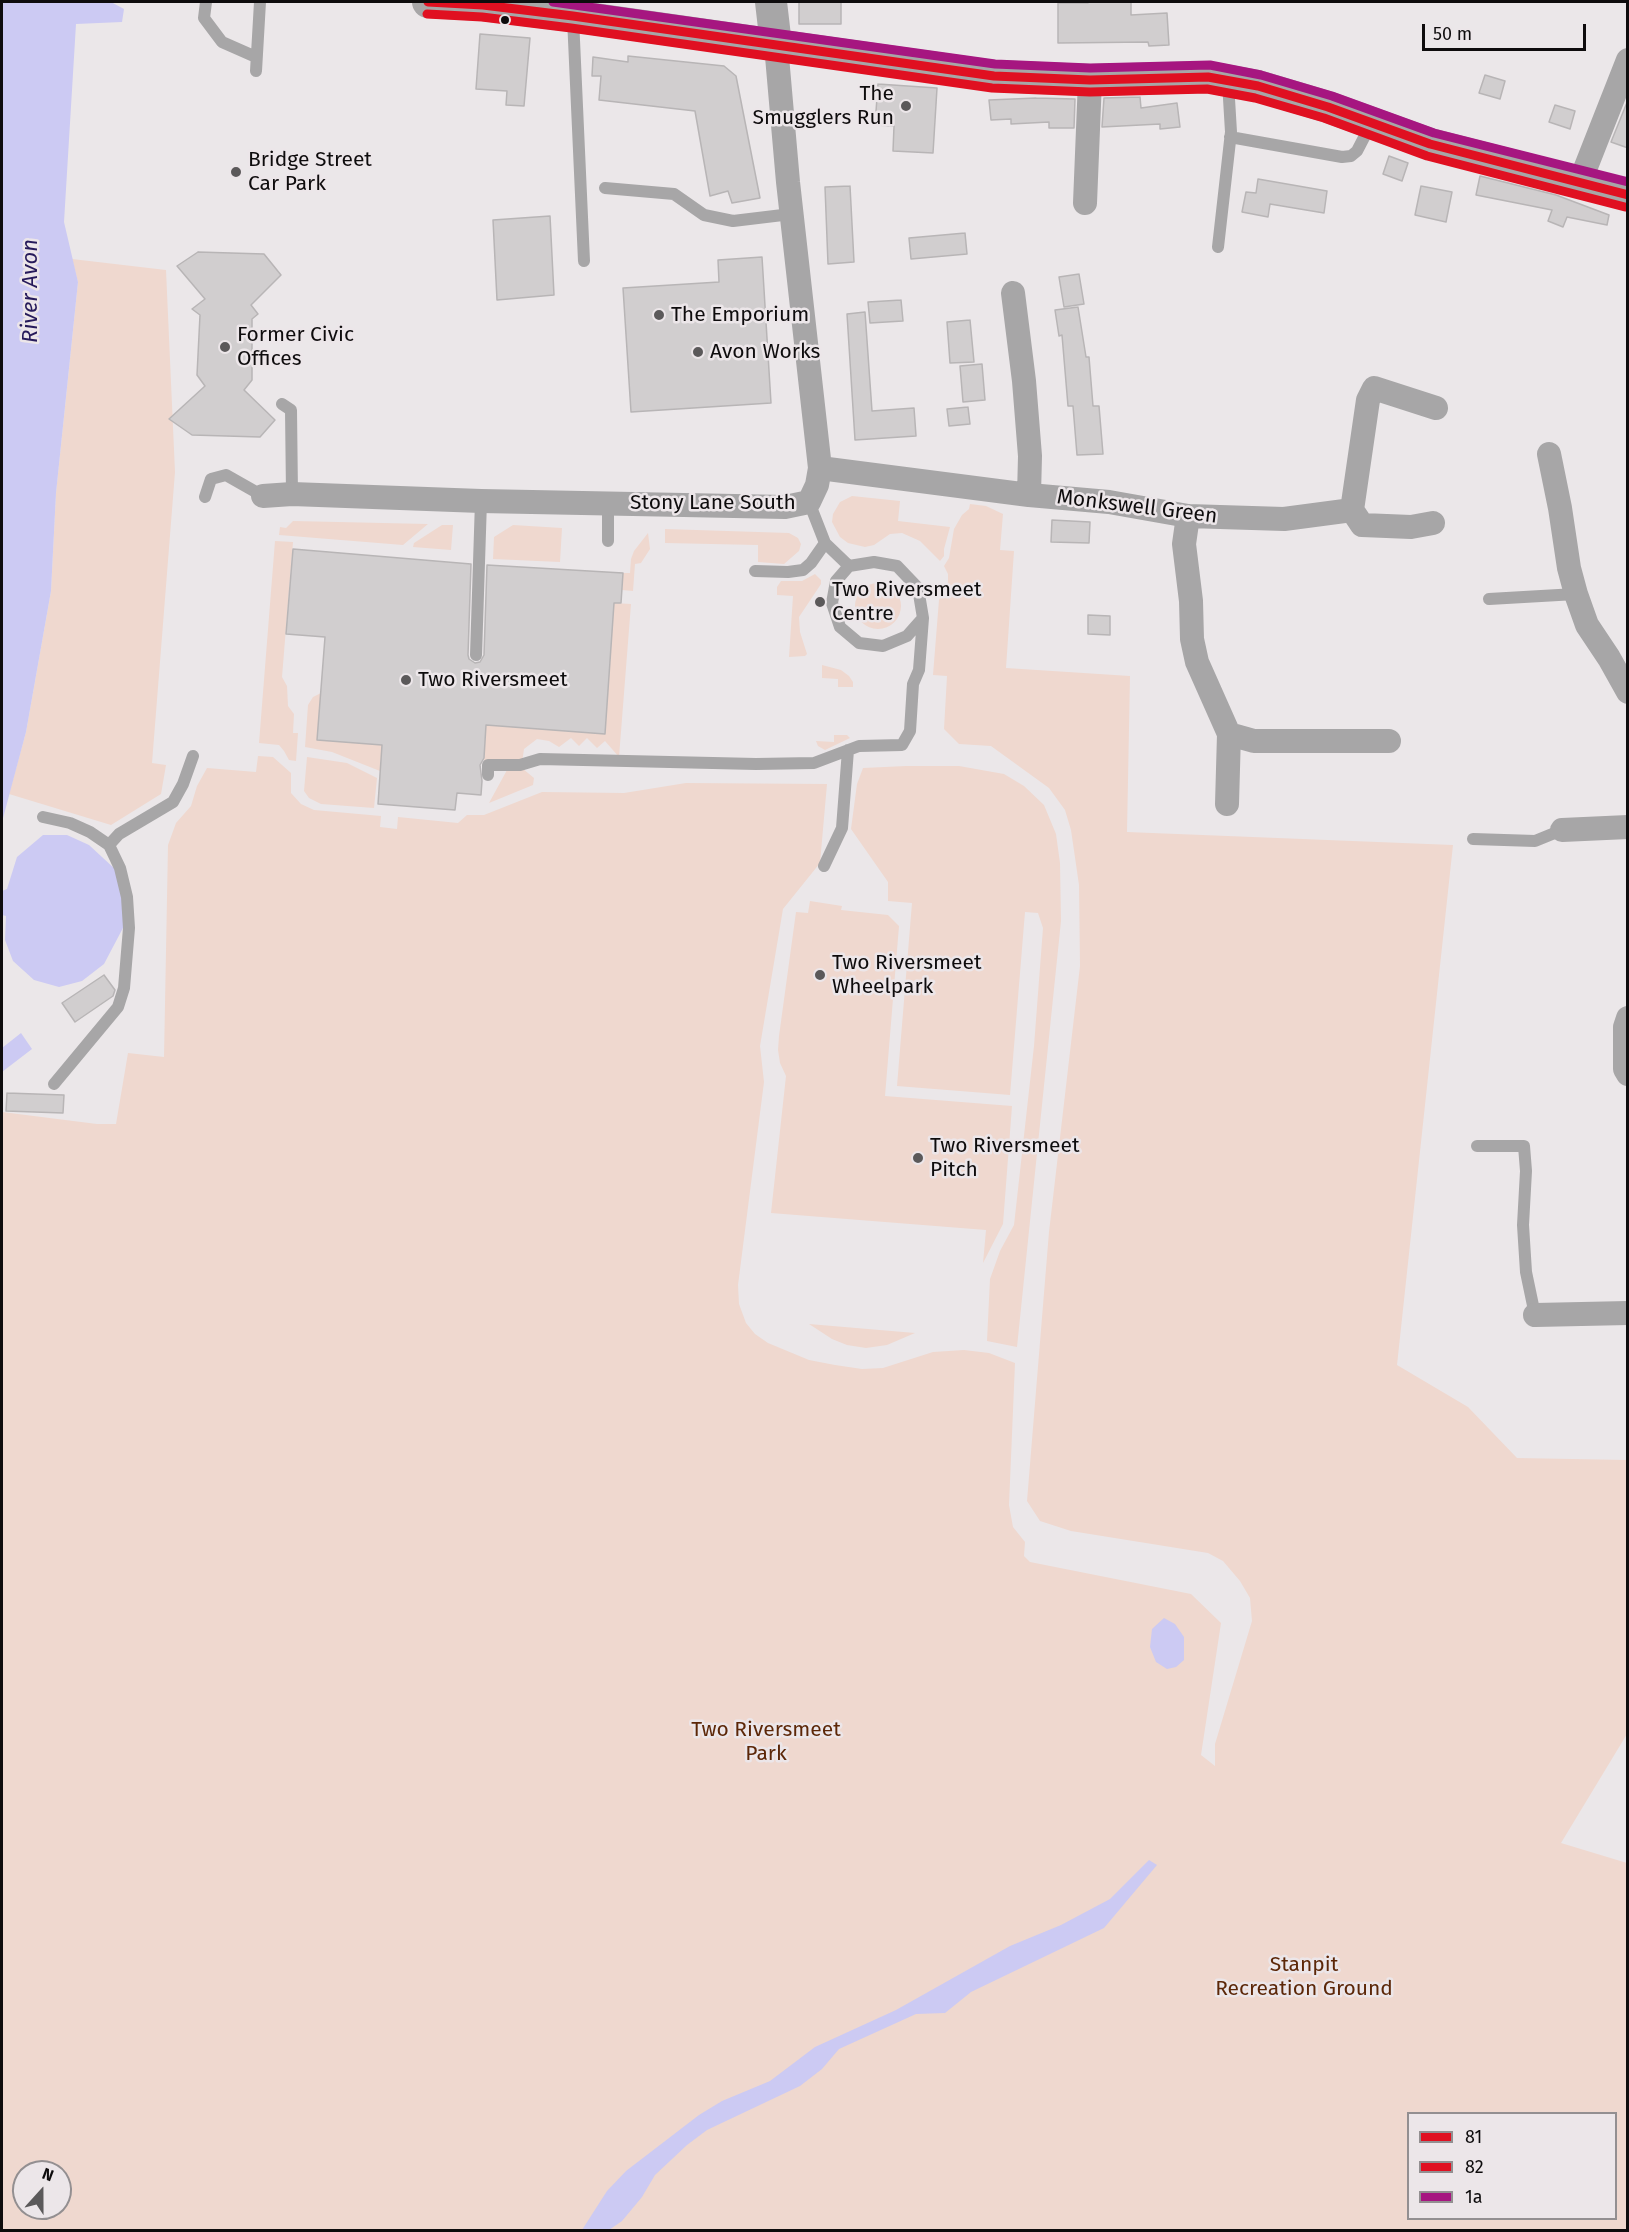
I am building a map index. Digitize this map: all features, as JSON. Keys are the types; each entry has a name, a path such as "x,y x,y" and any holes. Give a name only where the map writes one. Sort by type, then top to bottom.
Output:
{"street":[{"path":"428,2 483,5 573,16 994,76 1090,80 1208,77 1258,86 1328,107 1412,138 1484,159 1628,195"},
{"path":"771,2 776,45"},
{"name":"Stony Lane South","path":"263,496 292,494 481,501 785,507 809,502 817,485 820,468 791,214 776,45"},
{"path":"1580,182 1628,60"},
{"path":"1085,203 1090,80"},
{"name":"Monkswell Green","path":"1013,293 1029,434 1029,495"},
{"path":"1433,523 1410,527 1362,525 1353,510 1368,400 1374,388 1436,408"},
{"path":"1550,454 1569,568 1576,594 1587,625 1618,653 1628,692"},
{"name":"Monkswell Green","path":"820,468 1029,495 1109,502 1188,516 1284,519 1353,510"},
{"path":"1188,516 1184,544 1191,601 1192,639 1197,662 1229,734 1227,804"},
{"path":"1229,734 1254,741 1389,741"},
{"path":"1562,830 1628,826"},
{"path":"1628,1018 1625,1037 1625,1069 1628,1074"},
{"path":"1535,1315 1628,1313"}],"lane":[{"path":"206,2 204,18 222,42 256,57"},
{"path":"256,71 260,2"},
{"path":"573,16 584,261"},
{"path":"1218,247 1230,137 1228,81"},
{"path":"1230,137 1342,157 1351,156 1357,151 1371,123"},
{"path":"605,188 674,194 704,215 733,221 791,214"},
{"path":"282,404 291,410 292,494"},
{"path":"205,497 211,479 226,475 263,496"},
{"path":"476,655 481,501"},
{"path":"608,502 608,541"},
{"path":"809,502 825,543 849,566"},
{"path":"755,571 803,570 825,543"},
{"path":"488,776 488,765 520,765 540,759 756,764 814,763 859,746 902,745 910,731 913,684 919,670 923,618 918,588 897,566 874,562 849,566 836,582 832,603 840,627 859,644 883,646 891,643 907,636 923,618"},
{"path":"1489,598 1576,594"},
{"path":"824,866 842,828 848,750"},
{"path":"109,845 119,834 173,802 183,784 193,756"},
{"path":"43,817 70,823 90,832 109,845 120,868 127,897 129,928 124,987 118,1007 54,1084"},
{"path":"1473,839 1535,841 1562,830"},
{"path":"1477,1146 1524,1146 1527,1171 1523,1225 1526,1272 1535,1315"}],"green space":[{"path":"72,259 166,270 175,472 152,763 166,765 161,794 111,825 9,794 26,732 51,591 56,493 78,282"},
{"path":"852,496 900,501 898,521 950,527 944,556 940,561 920,541 902,533 890,534 874,545 865,547 848,543 840,537 832,522 833,514 840,502"},
{"path":"970,504 986,506 1003,514 1000,550 1014,551 1006,668 1130,676 1127,832 1453,845 1397,1365 1468,1407 1517,1458 1627,1460 1627,1734 1561,1843 1627,1863 1627,2230 2,2230 2,1112 97,1124 116,1124 128,1053 164,1057 168,845 176,823 191,806 197,786 207,768 256,772 258,756 273,757 291,773 291,793 301,804 314,810 381,816 380,827 397,829 398,817 458,823 467,815 484,815 542,792 624,793 686,783 827,784 820,863 783,909 760,1046 764,1082 738,1285 739,1304 746,1323 755,1334 768,1343 809,1360 835,1365 862,1369 883,1368 933,1352 964,1350 989,1353 1015,1363 1009,1505 1013,1527 1025,1542 1024,1556 1030,1562 1191,1594 1221,1623 1201,1755 1215,1766 1215,1744 1252,1621 1250,1598 1240,1581 1223,1561 1208,1553 1071,1531 1040,1521 1027,1501 1049,1232 1080,966 1079,885 1071,830 1065,810 1049,788 991,746 959,744 944,729 947,676 933,675 939,600 948,582 948,574 944,566 949,558 954,529 962,515 969,509"},
{"path":"293,521 428,524 403,545 279,535 280,527 286,528"},
{"path":"442,525 453,525 451,550 413,547 414,543"},
{"path":"513,525 562,528 560,562 493,559 494,537"},
{"path":"665,529 789,533 798,538 801,544 799,551 784,564 758,562 758,545 665,543"},
{"path":"648,533 650,549 641,563 635,564 633,591 622,590 623,573 630,573 634,551"},
{"path":"275,541 293,542 282,677 287,686 288,706 294,714 293,733 298,733 296,761 289,760 279,745 259,743"},
{"path":"815,574 821,580 821,584 799,617 800,632 807,654 789,657 793,596 777,595 777,587 781,581 802,581"},
{"path":"878,583 894,590 901,606 894,622 878,629 862,622 855,606 862,590"},
{"path":"614,603 631,604 619,757 605,741 597,748 587,738 579,746 571,738 559,747 549,741 537,739 524,749 522,763 484,761 486,725 605,734"},
{"path":"822,665 841,670 849,676 853,687 838,687 838,679 822,678"},
{"path":"321,693 382,745 380,771 332,752 305,747 308,705 313,697"},
{"path":"834,735 847,735 850,738 825,750 818,746 816,741 834,742"},
{"path":"307,757 347,763 377,778 374,808 321,804 309,798 304,791"},
{"path":"959,766 1004,774 1024,786 1044,805 1056,834 1060,863 1061,921 1017,1347 987,1341 990,1279 1000,1251 1014,1225 1034,1046 1043,928 1038,913 1025,912 1010,1095 897,1086 912,903 888,901 888,882 851,829 857,784 863,768"},
{"path":"522,768 534,778 533,785 489,803 507,770"},
{"path":"810,901 842,906 841,910 888,915 899,926 885,1096 1012,1106 1003,1224 983,1263 986,1230 771,1213 786,1076 780,1063 779,1036 796,912 808,913"},
{"path":"809,1324 915,1333 887,1345 866,1348 847,1345 832,1339"}],"water":[{"name":"River Avon","path":"2,2 111,2 124,9 122,22 76,24 64,222 78,282 56,493 51,591 26,732 2,822"},
{"path":"43,835 67,835 89,845 115,869 122,895 124,926 104,964 82,981 59,987 34,980 13,961 5,940 6,916 2,915 2,891 7,889 17,857"},
{"path":"21,1033 32,1049 2,1072 2,1048"},
{"path":"1164,1618 1175,1624 1184,1637 1184,1660 1176,1667 1167,1669 1156,1662 1150,1647 1152,1629"},
{"path":"1149,1860 1157,1865 1104,1928 971,1992 945,2013 916,2014 839,2049 822,2069 800,2086 707,2130 687,2145 655,2175 642,2197 622,2221 609,2230 582,2230 607,2191 626,2171 699,2115 722,2101 770,2081 815,2047 896,2010 1010,1946 1061,1925 1110,1899"}],"building":[{"path":"799,2 841,2 841,24 799,24"},
{"path":"1131,2 1131,15 1167,13 1169,45 1149,46 1148,42 1058,43 1058,3"},
{"path":"480,34 530,38 524,106 506,105 507,91 476,89"},
{"path":"628,56 724,66 736,76 760,198 732,203 728,191 710,196 695,111 599,100 601,76 592,76 593,57 628,62"},
{"path":"1485,75 1505,81 1500,99 1479,93"},
{"name":"The Smugglers Run","path":"878,84 937,88 933,153 893,151 894,126 875,125"},
{"path":"1140,97 1141,108 1177,103 1180,127 1160,129 1160,124 1102,127 1104,98"},
{"path":"1075,99 1074,128 1049,128 1049,122 1011,124 1011,119 991,120 989,100"},
{"path":"1628,100 1628,148 1611,142"},
{"path":"1555,105 1575,111 1570,129 1549,122"},
{"path":"1389,156 1408,163 1402,181 1383,174"},
{"path":"1480,176 1556,195 1609,215 1607,225 1567,217 1563,227 1548,221 1552,210 1476,195"},
{"path":"1258,179 1327,191 1324,213 1270,204 1268,217 1242,212 1246,192 1256,193"},
{"path":"850,186 854,262 828,264 825,187"},
{"path":"1421,186 1452,192 1446,222 1415,215"},
{"path":"550,216 554,295 497,300 493,220"},
{"path":"965,233 967,254 911,259 909,238"},
{"name":"Former Civic Offices","path":"198,252 264,254 281,275 251,305 258,314 252,319 252,380 244,390 275,420 260,437 192,435 169,419 205,386 197,375 200,315 192,309 205,299 177,266"},
{"name":"Avon Works","path":"762,257 771,403 631,412 623,288 719,282 718,260"},
{"path":"1079,274 1084,304 1064,307 1059,277"},
{"path":"901,300 903,321 870,323 868,302"},
{"path":"1078,307 1086,357 1089,357 1093,406 1099,406 1103,454 1077,455 1073,406 1068,406 1062,335 1059,336 1055,310"},
{"path":"865,312 872,411 914,408 916,436 855,440 847,314"},
{"path":"970,320 974,362 950,363 947,322"},
{"path":"982,364 985,400 963,402 960,366"},
{"path":"968,407 970,424 949,426 947,409"},
{"path":"1052,520 1090,522 1089,543 1051,542"},
{"name":"Two Riversmeet","path":"293,549 471,564 468,655 469,659 475,663 480,662 484,655 487,565 623,573 621,603 614,603 605,734 486,725 484,758 480,765 481,795 457,793 455,810 378,804 382,745 317,740 325,637 286,634"},
{"path":"1088,615 1110,616 1110,635 1088,634"},
{"path":"104,975 115,990 113,996 75,1022 62,1003"},
{"path":"7,1093 64,1095 63,1113 6,1111"}],"transit line":[{"name":"81","path":"428,2 483,5 573,16 994,76 1090,80 1208,77 1258,86 1328,107 1430,144 1628,195"},
{"name":"1a","path":"553,2 995,64 1090,68 1210,65 1261,75 1332,96 1434,133 1628,182"},
{"name":"82","path":"427,14 482,17 571,28 992,88 1090,92 1207,89 1255,98 1324,118 1427,156 1625,207"}],"place":[{"name":"The Smugglers Run","path":"906,106"},
{"name":"Bridge Street Car Park","path":"236,172"},
{"name":"The Emporium","path":"659,315"},
{"name":"Former Civic Offices","path":"225,347"},
{"name":"Avon Works","path":"698,352"},
{"name":"Two Riversmeet Centre","path":"820,602"},
{"name":"Two Riversmeet","path":"406,680"},
{"name":"Two Riversmeet Wheelpark","path":"820,975"},
{"name":"Two Riversmeet Pitch","path":"918,1158"}],"park label":[{"name":"Two Riversmeet Park","path":"766,1742"},
{"name":"Stanpit Recreation Ground","path":"1304,1977"}]}
